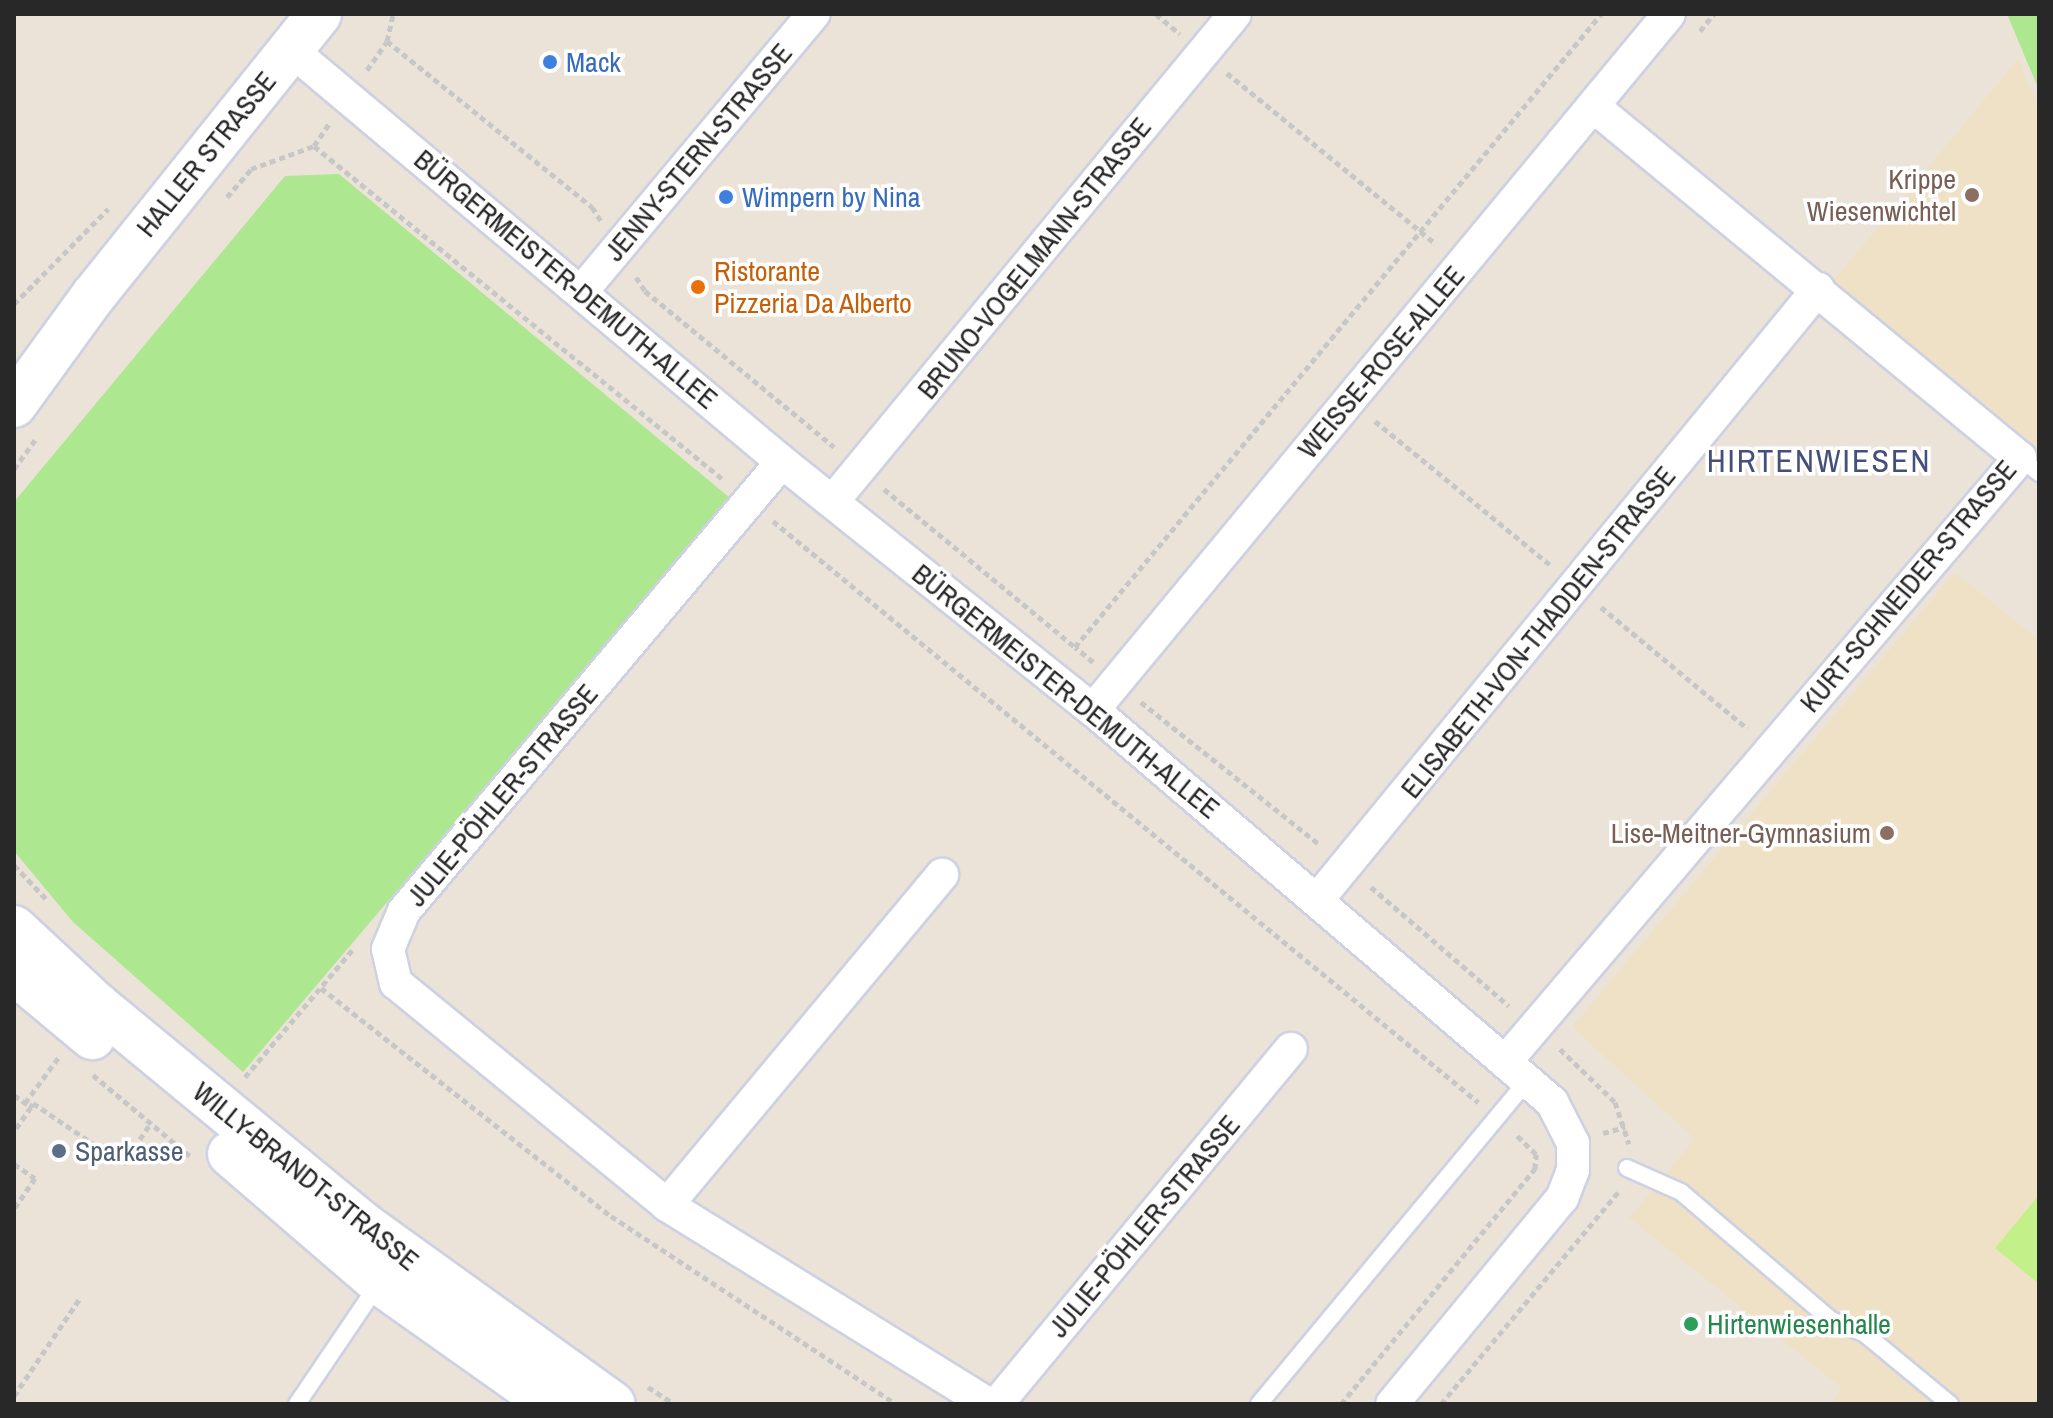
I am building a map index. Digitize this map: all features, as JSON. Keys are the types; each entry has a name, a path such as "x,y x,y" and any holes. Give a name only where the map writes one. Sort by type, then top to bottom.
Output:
{"main road":[{"name":"HALLER STRASSE","path":"19,374 94,295 319,14"},
{"name":"HALLER STRASSE","path":"28,418 94,295"},
{"path":"14,918 25,952"},
{"name":"WILLY-BRANDT-STRASSE","path":"25,952 98,1006 365,1226 433,1278 613,1404"},
{"name":"WILLY-BRANDT-STRASSE","path":"25,952 380,1282 551,1404"}],"street":[{"name":"JENNY-STERN-STRASSE","path":"582,291 814,14"},
{"name":"BRUNO-VOGELMANN-STRASSE","path":"833,501 1235,14"},
{"name":"WEISSE-ROSE-ALLEE","path":"1093,710 1669,14"},
{"name":"BÜRGERMEISTER-DEMUTH-ALLEE","path":"290,49 782,462 1093,710 1318,899 1516,1071 1565,1121 1573,1143 1573,1170 1562,1198 1392,1404"},
{"name":"KURT-SCHNEIDER-STRASSE","path":"1516,1071 1535,1027 2030,466 1593,106"},
{"name":"ELISABETH-VON-THADDEN-STRASSE","path":"1318,899 1818,289"},
{"name":"JULIE-PÖHLER-STRASSE","path":"782,462 404,911 388,949 396,983 667,1205 988,1404"},
{"path":"667,1205 942,875"},
{"name":"JULIE-PÖHLER-STRASSE","path":"997,1404 1291,1049"}],"lane":[{"path":"1259,1404 1496,1117 1516,1071"},
{"path":"1627,1168 1681,1192 1831,1320 1865,1334 1950,1404"},
{"path":"297,1404 380,1282 365,1226"},
{"path":"380,1282 433,1278"}],"path":[{"path":"1156,14 1462,264"},
{"path":"1075,647 1601,14"},
{"path":"387,41 592,207 645,291 1116,682 1346,865 1599,1082 1625,1127"},
{"path":"222,204 251,169 314,146 1496,1117 1536,1154 1535,1169 1341,1404"},
{"path":"14,304 114,204"},
{"path":"14,469 28,418"},
{"path":"242,1081 370,929 404,911"},
{"path":"321,988 611,1216 896,1404"},
{"path":"14,1131 63,1050"},
{"path":"85,1069 198,1162"},
{"path":"14,1095 28,1105"},
{"path":"28,1105 33,1103 123,1164 151,1123"},
{"path":"14,1164 35,1178 14,1209"},
{"path":"14,1396 80,1298"}],"shaded area":[{"name":"Krippe Wiesenwichtel","path":"2018,59 2039,108 2039,448 1833,281"},
{"name":"Lise-Meitner-Gymnasium","path":"1955,572 2039,640 2039,1404 1830,1404 1842,1388 1629,1218 1695,1139 1572,1027"}],"green space":[{"path":"2007,14 2039,14 2039,90"},
{"path":"339,174 730,498 243,1072 73,922 14,851 14,502 285,176"},
{"path":"2039,1195 2039,1284 1995,1248"}],"place":[{"name":"Mack","path":"550,62"},
{"name":"Krippe Wiesenwichtel","path":"1972,195"},
{"name":"Wimpern by Nina","path":"726,197"},
{"name":"Ristorante Pizzeria Da Alberto","path":"698,287"},
{"name":"Lise-Meitner-Gymnasium","path":"1887,833"},
{"name":"Sparkasse","path":"59,1151"},
{"name":"Hirtenwiesenhalle","path":"1691,1324"}],"district":[{"name":"HIRTENWIESEN","path":"1819,461"}]}
